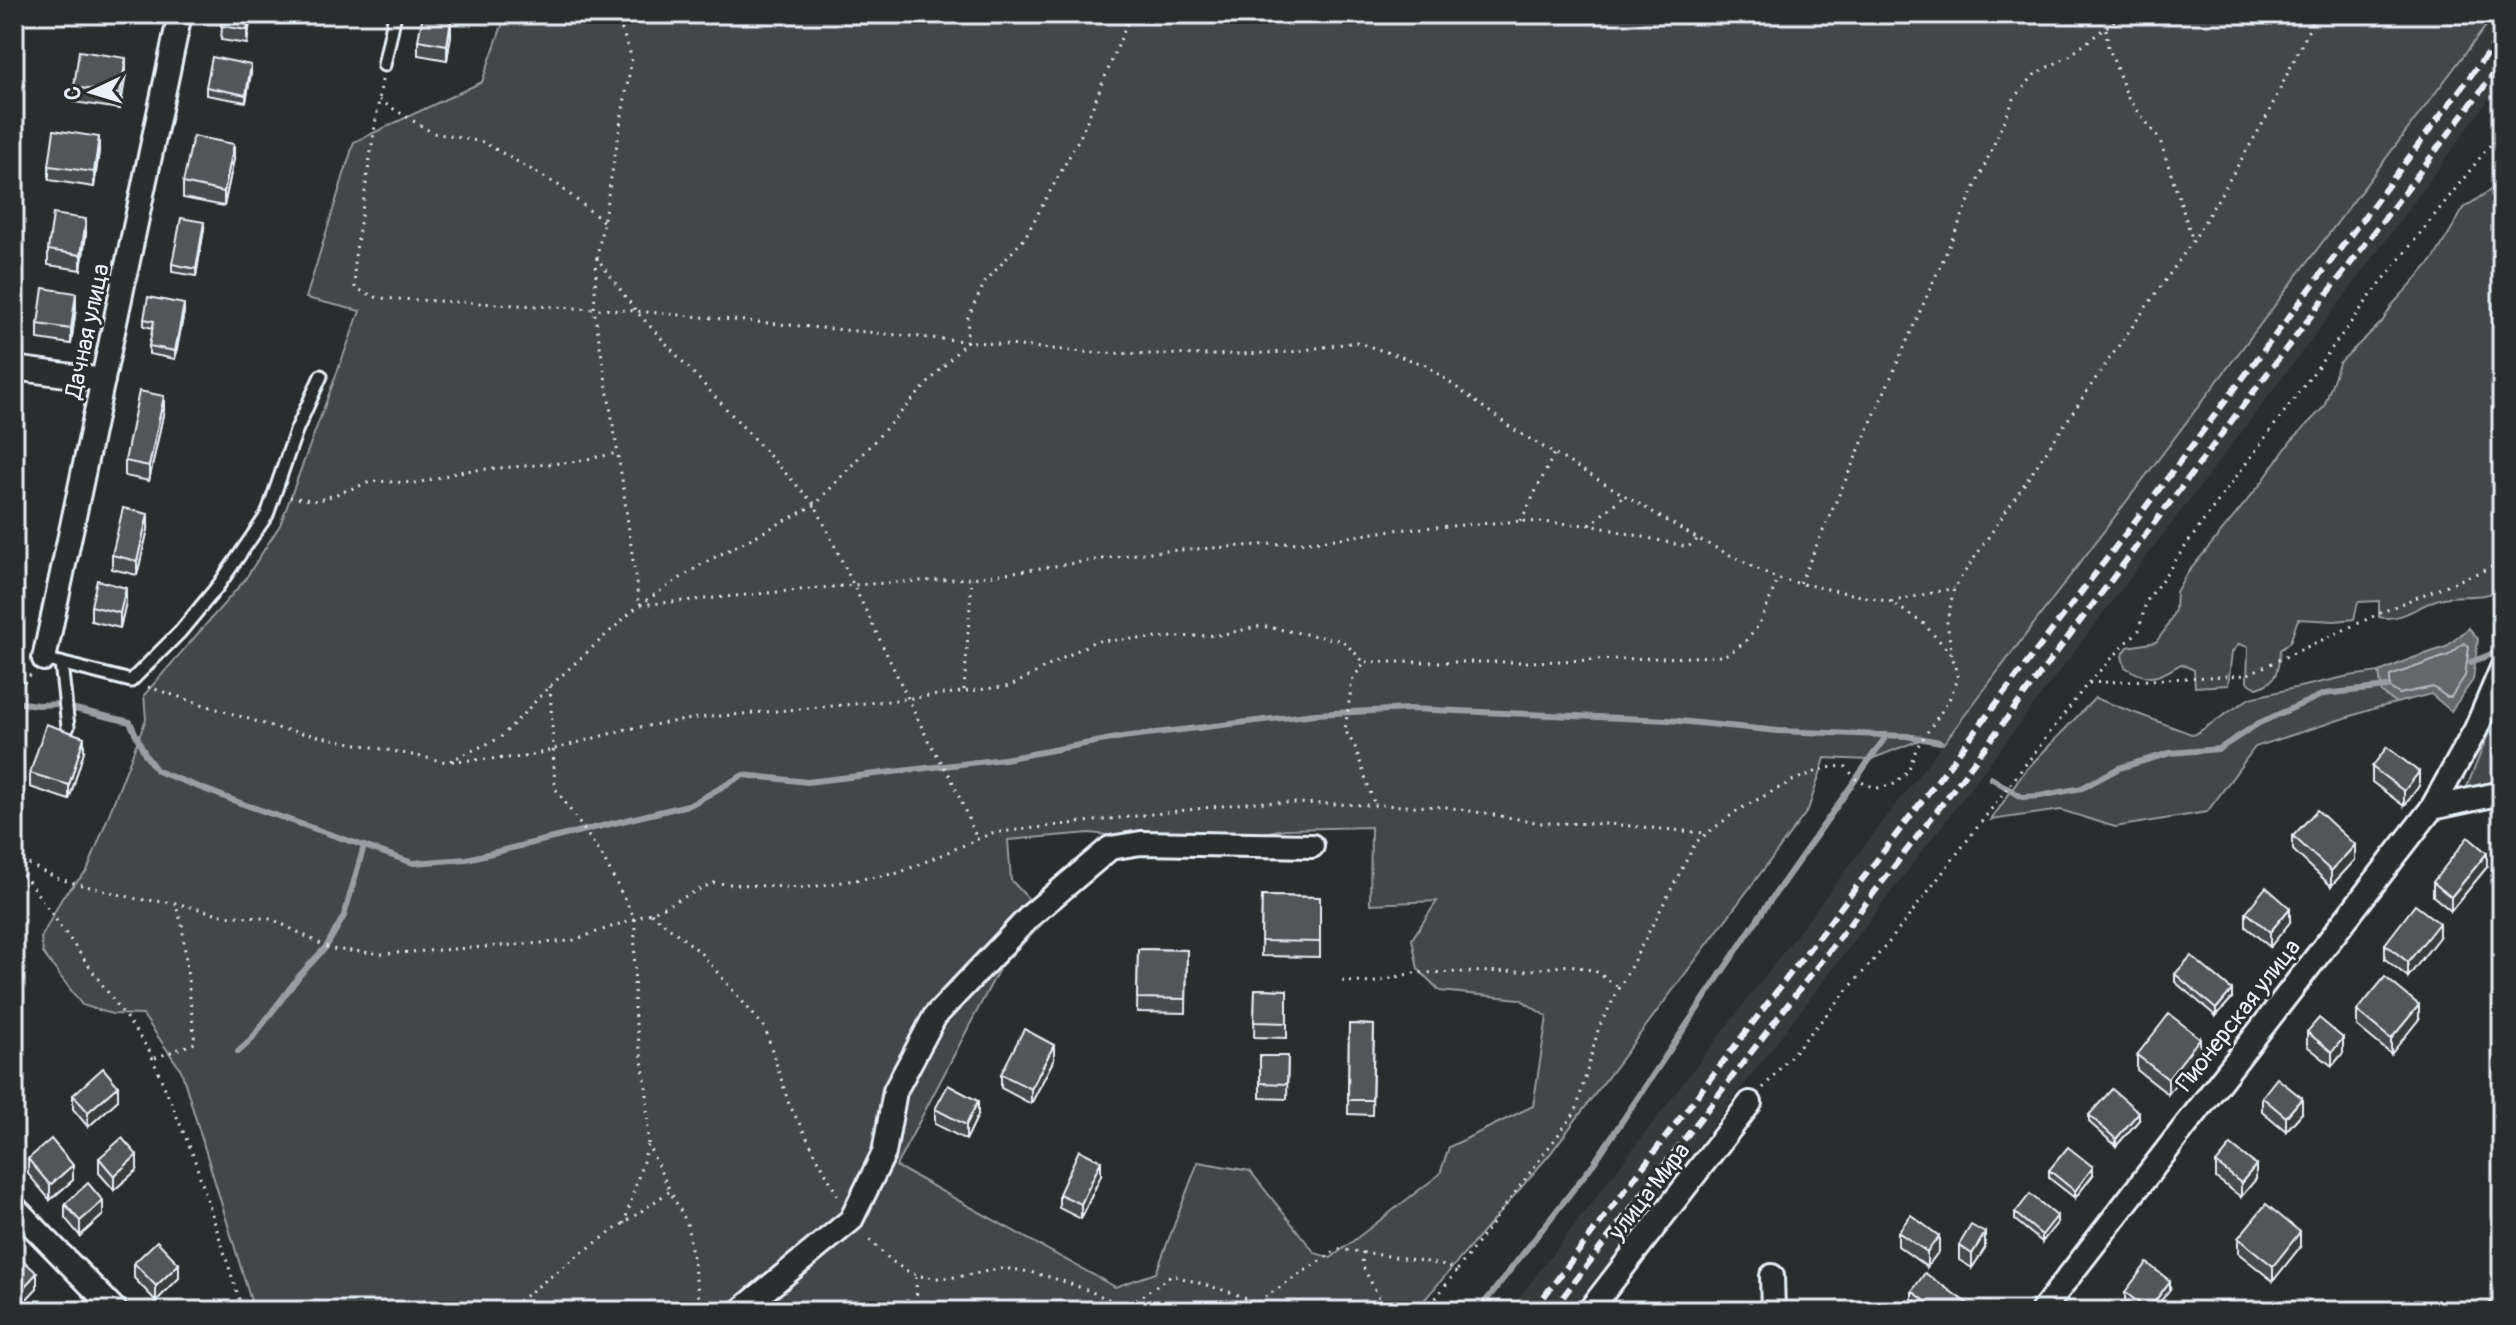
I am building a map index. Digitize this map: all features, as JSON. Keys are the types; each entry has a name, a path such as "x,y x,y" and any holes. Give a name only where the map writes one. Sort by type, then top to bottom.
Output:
{"street":[{"name":"Дачная улица","path":"52,661 103,380 180,14"},
{"path":"14,368 103,380"},
{"name":"Пионерская улица","path":"2042,1311 2432,808 2476,729 2502,668"},
{"path":"2432,808 2502,793"},
{"path":"740,1311 851,1220 884,1153 895,1091 935,1016 1030,916 1110,848 1141,843 1312,846"},
{"name":"улица Мира","path":"1589,1311 1750,1103"},
{"path":"14,1207 116,1311"},
{"path":"1772,1276 1773,1311"}],"lane":[{"path":"384,65 395,14"},
{"path":"68,727 52,661 131,681 180,632 218,586 267,515 296,431 321,376"}],"path":[{"path":"616,14 632,58 597,258 594,309 639,605"},
{"path":"447,762 500,738 550,686 639,605 702,564 815,505 967,341 968,317 985,282 1024,239 1081,135 1131,14"},
{"path":"1800,583 2014,99 2036,73 2068,57 2123,14"},
{"path":"1426,1311 1576,1111 1599,1027 1696,842 1704,833 1738,810 1792,781 1825,768 1845,766 1856,779 1879,788 1894,784 1908,771 1917,747 1958,679 1947,622 1954,588 2193,241 2266,118 2311,25 2312,14"},
{"path":"2106,29 2108,46 2128,98 2160,140 2193,241"},
{"path":"384,65 354,263 355,288 378,298 636,311 1096,353 1212,355 1291,352 1356,342 1426,365 1513,429 1623,496 1698,539 1778,579 1891,602 1924,624 1952,655"},
{"path":"379,100 433,133 483,142 558,185 604,222"},
{"path":"1750,1103 1890,941 2088,683 2139,630 2146,602 2207,516 2369,298 2502,130"},
{"path":"597,258 636,311 815,505 928,740 951,778 977,839"},
{"path":"274,495 317,501 373,481 417,483 464,471 572,462 618,453"},
{"path":"1521,521 1554,454"},
{"path":"1590,525 1623,496"},
{"path":"639,605 853,585 972,578 1150,552 1321,541 1394,530 1521,521 1590,525 1688,547 1698,539"},
{"path":"2088,683 2246,675 2398,605 2502,563"},
{"path":"964,692 972,578"},
{"path":"150,687 277,728 447,762 526,757 627,729 698,718 1011,686 1095,641 1219,635 1262,626 1343,641 1364,662 1528,662 1723,656 1743,646 1759,626 1778,579"},
{"path":"1891,602 1954,588"},
{"path":"14,695 52,661"},
{"path":"1364,662 1352,681 1345,730 1355,747 1374,803"},
{"path":"550,686 555,788 602,856 635,919 634,1011 647,1092 648,1145 624,1224"},
{"path":"14,859 59,879 137,899 175,903 223,915 272,919 331,949 398,953 571,941 651,913 713,883 804,888 899,873 1000,832 1255,802 1446,807 1542,823 1610,824 1704,833"},
{"path":"14,859 149,1050 193,1155 243,1311"},
{"path":"153,1059 195,1043 182,924 175,903"},
{"path":"651,913 699,951 765,1028 789,1104 851,1220 885,1256 916,1277 943,1280 1006,1268 1066,1280 1126,1307 1172,1275 1233,1293 1275,1311"},
{"path":"1342,981 1371,983 1413,973 1524,971 1570,965 1595,971 1620,988"},
{"path":"648,1145 687,1223 701,1311"},
{"path":"506,1311 577,1256 670,1191"},
{"path":"1256,1303 1338,1249 1458,1269"},
{"path":"1363,1252 1362,1265 1386,1311"},
{"path":"916,1277 917,1311"}],"shaded area":[{"path":"506,14 2495,14 1943,744 1922,739 1869,760 1825,758 1808,810 1550,1154 1415,1311 254,1311 181,1070 143,1015 112,1014 82,1005 43,953 41,938 63,896 87,871 146,719 144,695 244,581 280,525 360,311 306,298 354,142 482,82","holes":["1371,827 1370,904 1437,901 1412,939 1418,969 1440,991 1520,999 1547,1017 1533,1106 1449,1147 1440,1174 1331,1258 1315,1253 1250,1171 1198,1162 1156,1273 1115,1287 896,1166 1000,967 1047,919 1011,880 1008,840 1090,833 1145,839 1230,839 1285,829"]},
{"path":"2495,14 2502,14 2502,81 2365,269 1944,823 1571,1311 1509,1311 2099,539"},
{"path":"2502,182 2502,588 2479,596 2439,599 2395,617 2379,617 2379,601 2358,602 2354,619 2298,619 2290,642 2280,650 2276,674 2257,688 2247,682 2248,647 2239,644 2232,652 2228,685 2195,687 2194,670 2181,664 2153,677 2125,667 2122,656 2128,647 2156,642 2175,610 2176,592 2185,576 2260,485 2291,441 2324,407 2339,363 2382,322 2393,304 2433,260 2464,208"},
{"path":"2379,672 2382,693 2396,703 2255,747 2207,812 2115,827 2061,810 1991,820 2025,771 2095,698 2194,735 2250,698"},
{"path":"2502,700 2502,782 2466,789"}],"water":[{"path":"2469,628 2478,639 2473,680 2451,711 2431,694 2396,703 2382,693 2379,672 2446,647"}],"building":[{"path":"223,14 249,14 247,30 221,26"},
{"path":"423,15 451,20 447,45 418,40"},
{"path":"79,51 126,58 120,94 74,87"},
{"path":"212,57 251,65 246,95 206,87"},
{"path":"54,130 99,137 94,172 49,166"},
{"path":"193,136 234,144 224,192 183,183"},
{"path":"53,214 86,219 81,255 48,250"},
{"path":"181,218 204,222 196,269 172,264"},
{"path":"43,288 76,293 71,329 38,324"},
{"path":"148,297 184,304 175,351 149,346 154,321 144,319"},
{"path":"139,391 164,396 149,466 125,461"},
{"path":"123,508 148,514 137,561 112,555"},
{"path":"97,580 126,588 120,613 91,606"},
{"path":"46,724 84,737 69,785 30,773"},
{"path":"2387,747 2419,772 2404,791 2372,767"},
{"path":"2317,810 2355,845 2331,871 2293,836"},
{"path":"2468,837 2487,853 2451,897 2433,882"},
{"path":"2266,887 2290,908 2270,932 2246,912"},
{"path":"1262,896 1320,897 1320,942 1261,941"},
{"path":"2415,905 2439,923 2408,962 2385,944"},
{"path":"1138,949 1187,950 1186,999 1137,998"},
{"path":"2191,956 2232,990 2216,1009 2175,974"},
{"path":"2385,977 2419,1005 2391,1039 2357,1011"},
{"path":"1255,989 1287,990 1287,1023 1254,1022"},
{"path":"2169,1014 2200,1038 2168,1079 2137,1055"},
{"path":"2319,1018 2343,1038 2332,1052 2307,1032"},
{"path":"1349,1024 1374,1025 1372,1100 1348,1100"},
{"path":"1024,1029 1054,1045 1031,1089 1001,1074"},
{"path":"1260,1056 1288,1056 1287,1084 1260,1083"},
{"path":"103,1068 118,1086 88,1112 73,1095"},
{"path":"2277,1078 2302,1098 2286,1117 2262,1097"},
{"path":"948,1085 978,1101 966,1125 935,1109"},
{"path":"2112,1089 2139,1112 2116,1139 2089,1115"},
{"path":"122,1138 137,1155 114,1176 99,1158"},
{"path":"51,1139 73,1165 50,1185 28,1159"},
{"path":"2231,1145 2256,1165 2241,1183 2216,1163"},
{"path":"2068,1147 2093,1167 2075,1191 2049,1170"},
{"path":"1079,1150 1101,1161 1081,1204 1059,1194"},
{"path":"88,1183 103,1201 80,1221 65,1204"},
{"path":"2030,1194 2057,1216 2042,1235 2015,1213"},
{"path":"2266,1204 2300,1232 2273,1266 2238,1238"},
{"path":"1911,1215 1939,1236 1927,1252 1898,1232"},
{"path":"1971,1225 1985,1233 1972,1254 1959,1245"},
{"path":"157,1241 179,1264 156,1286 134,1263"},
{"path":"14,1253 37,1273 22,1289 14,1282"},
{"path":"2147,1263 2170,1281 2148,1310 2125,1292"},
{"path":"1925,1273 1978,1311 1939,1311 1912,1291"},
{"path":"2502,1288 2502,1311 2485,1309"}],"waterway":[{"path":"2471,662 2502,650"},
{"path":"1991,778 2022,797 2082,788 2119,768 2170,753 2219,749 2259,723 2324,694 2387,687"},
{"path":"14,702 60,704"},
{"path":"71,708 130,722 157,771 413,863 467,859 692,804 743,775 807,782 1004,759 1122,737 1315,714 1409,709 1669,720 1778,731 1907,736 1940,742"},
{"path":"1478,1311 1594,1163 1763,911 1887,735"},
{"path":"238,1052 326,947 344,916 364,846"}],"railway":[{"path":"1533,1311 2502,34"},
{"path":"1552,1311 1933,816 2502,63"}]}
